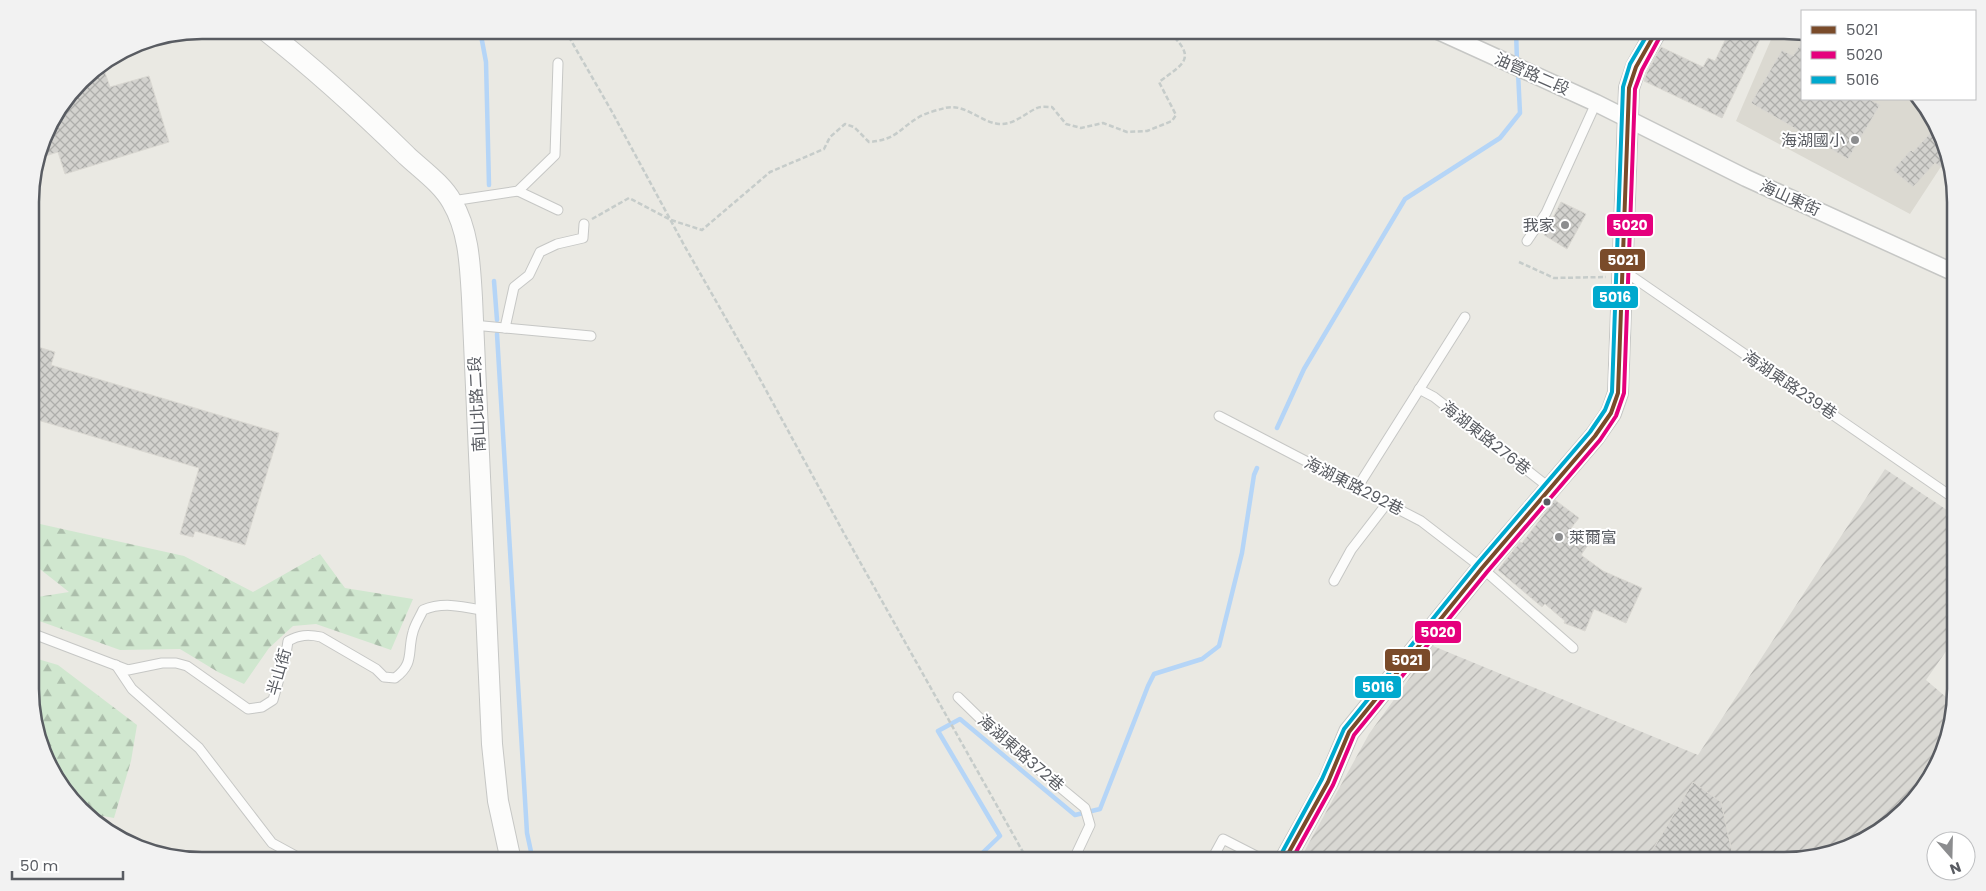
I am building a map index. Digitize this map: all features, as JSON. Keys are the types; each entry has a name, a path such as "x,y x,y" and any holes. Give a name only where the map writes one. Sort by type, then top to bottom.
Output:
{"street":[{"name":"南山北路二段","path":"276,39 361,112 436,183 452,201 463,227 469,256 474,325 492,744 498,801 509,852"},
{"name":"油管路二段","path":"1456,39 1596,102 1627,119"},
{"path":"1289,852 1328,782 1349,732 1482,568 1596,436 1611,413 1618,393 1624,274 1629,88 1636,66 1652,39"},
{"name":"海山東街","path":"1627,119 1746,178 1947,269"}],"lane":[{"path":"518,191 555,154 558,63"},
{"path":"1527,241 1546,213 1596,102"},
{"path":"452,201 518,191 558,210"},
{"path":"505,328 514,287 529,275 540,252 557,244 583,238 584,224"},
{"name":"海湖東路239巷","path":"1624,274 1947,493"},
{"path":"1357,488 1465,317"},
{"path":"474,325 591,336"},
{"name":"海湖東路276巷","path":"1419,389 1434,397 1552,489"},
{"name":"海湖東路292巷","path":"1219,416 1357,488 1388,502 1421,521 1482,568 1574,648"},
{"path":"1334,581 1351,550 1388,502"},
{"name":"半山街","path":"39,636 128,670 162,663 176,663 187,666 248,709 262,707 273,700 288,641 298,636 311,634 321,637 376,669 384,677 395,678 409,664 413,632 424,610 433,606 449,604 487,611"},
{"path":"116,665 132,689 199,748 272,843 288,852"},
{"name":"海湖東路372巷","path":"958,697 997,735 1085,808 1090,825 1076,852"},
{"path":"1216,852 1223,839 1248,852"}],"path":[{"path":"570,39 1023,852"},
{"path":"584,224 629,198 671,220 702,230 770,172 824,149 830,137 845,124 854,127 870,142 882,141 896,135 920,116 948,108 967,110 983,120 1000,124 1019,120 1038,107 1052,107 1066,124 1082,128 1103,123 1127,132 1147,131 1172,121 1176,115 1159,82 1183,65 1186,58 1184,51 1175,39"},
{"path":"1519,262 1554,278 1624,274"}],"shaded area":[{"name":"海湖國小","path":"1771,39 1801,40 1801,100 1912,100 1935,139 1943,164 1910,214 1736,121"},
{"path":"1885,469 1947,510 1947,650 1926,680 1947,698 1939,742 1914,789 1900,805 1875,825 1857,835 1837,844 1795,852 1304,852 1369,734 1433,646 1698,755"}],"green space":[{"path":"39,524 184,556 253,592 320,554 345,588 413,599 391,650 316,624 293,626 269,648 244,684 218,672 180,649 120,650 39,621 39,597 69,592 39,568"},
{"path":"39,659 58,665 137,725 131,761 114,818 97,815 86,805 72,789 51,752 44,732 40,711"}],"building":[{"path":"1726,39 1760,39 1722,118 1644,81 1661,47 1703,67 1708,58 1715,61"},
{"path":"1801,43 1801,100 1871,100 1880,105 1848,159 1751,103 1782,50 1793,56"},
{"path":"104,70 110,87 149,76 169,142 65,174 58,152 45,156 51,139 72,102 102,72"},
{"path":"1931,132 1944,169 1935,163 1913,187 1893,170 1911,150 1913,152"},
{"name":"我家","path":"1561,202 1586,214 1567,249 1544,235"},
{"path":"39,347 55,352 51,365 279,433 245,545 195,531 193,537 180,534 199,468 39,420"},
{"path":"1555,500 1579,518 1571,528 1590,542 1581,555 1603,571 1642,588 1626,623 1594,609 1585,631 1564,623 1565,621 1545,604 1542,607 1498,570 1520,542 1522,543"},
{"path":"1693,782 1721,802 1732,852 1651,852"}],"waterway":[{"path":"482,39 486,62 489,185"},
{"path":"1516,39 1517,62"},
{"path":"1277,428 1304,369 1405,199 1500,138 1520,113 1518,72"},
{"path":"494,281 497,320"},
{"path":"497,334 527,833 531,852"},
{"path":"983,852 1000,836 938,731 960,719 1075,815 1100,809 1154,674 1202,659 1219,646 1242,553 1254,475 1257,468"}],"transit line":[{"name":"5016","path":"1282,852 1322,779 1344,729 1477,564 1590,432 1605,410 1612,392 1623,87 1630,64 1645,39"},
{"name":"5021","path":"1289,852 1328,782 1349,732 1482,568 1595,436 1611,413 1618,393 1629,88 1636,67 1652,39"},
{"name":"5020","path":"1296,852 1333,785 1354,735 1487,572 1600,440 1616,416 1624,393 1635,89 1642,70 1659,39"}],"place":[{"name":"海湖國小","path":"1855,140"},
{"name":"我家","path":"1565,225"},
{"name":"萊爾富","path":"1559,537"}]}
